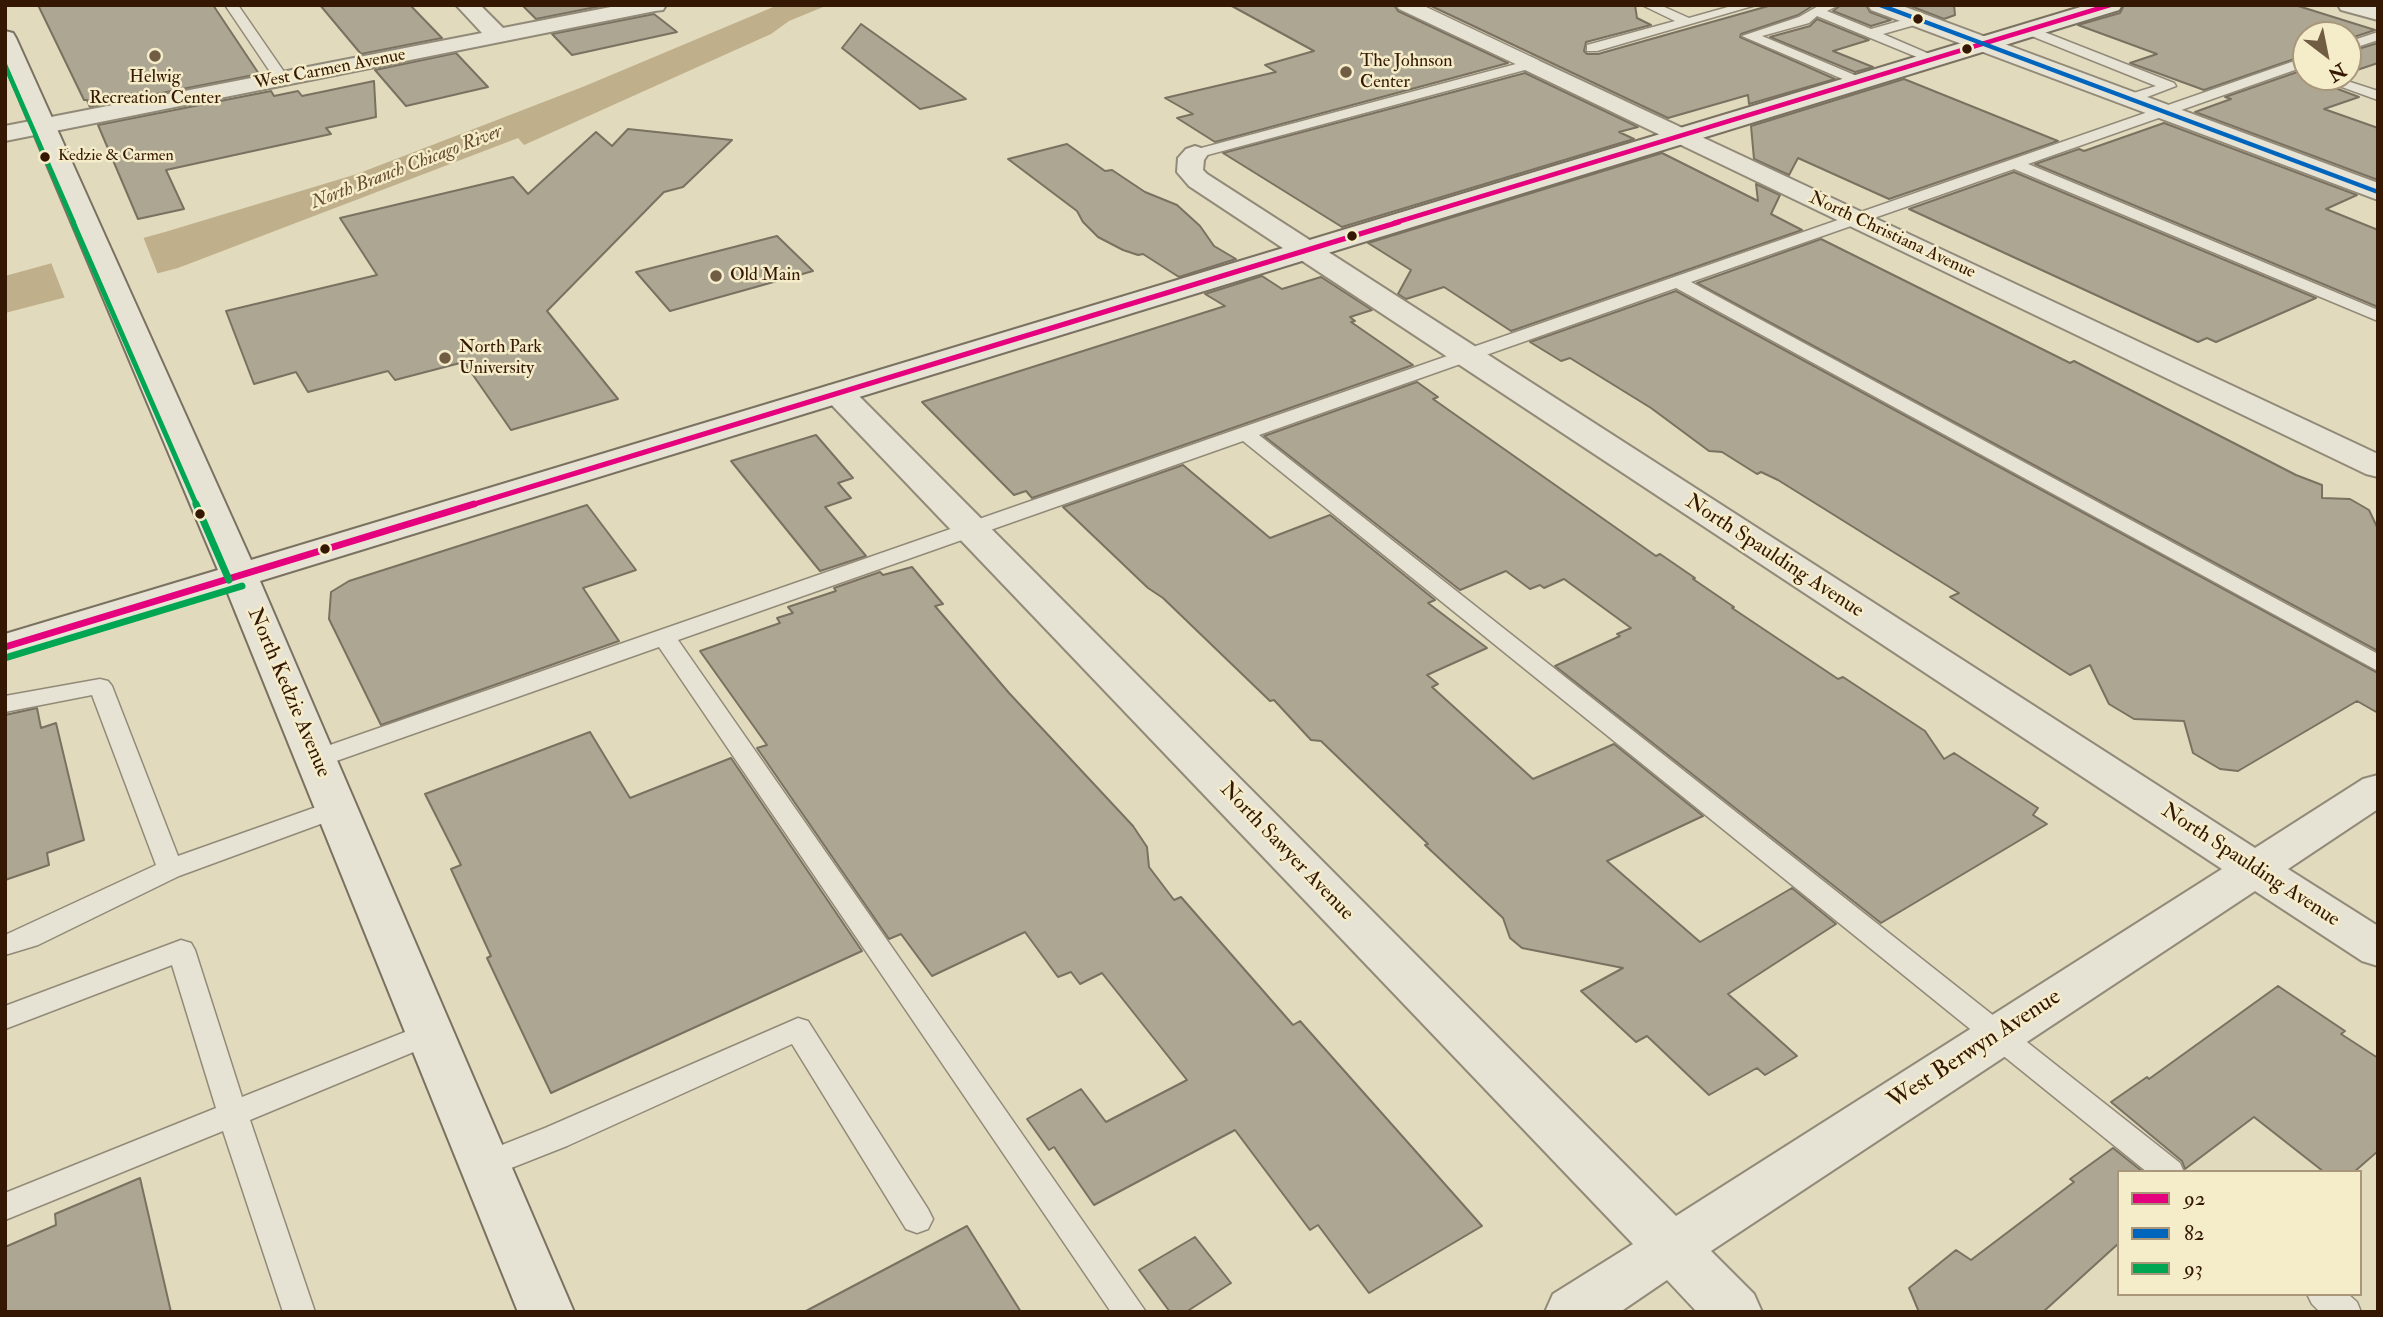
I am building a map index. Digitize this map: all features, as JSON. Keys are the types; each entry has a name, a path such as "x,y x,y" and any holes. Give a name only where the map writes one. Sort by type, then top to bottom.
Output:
{"street":[{"path":"467,5 498,36"},
{"name":"West Carmen Avenue","path":"5,134 655,5"},
{"name":"North Christiana Avenue","path":"1406,5 2378,467"},
{"path":"1879,5 2378,192"},
{"path":"5,647 2111,5"},
{"path":"2349,5 2378,14"},
{"name":"North Kedzie Avenue","path":"5,38 239,576 547,1312"},
{"name":"North Spaulding Avenue","path":"1195,154 1191,158 1190,172 1198,180 2378,949"},
{"name":"North Sawyer Avenue","path":"838,393 1734,1312"},
{"name":"West Berwyn Avenue","path":"1573,1312 2378,789"}],"lane":[{"path":"231,5 282,79"},
{"path":"1648,5 1688,22"},
{"path":"1592,48 1750,5"},
{"path":"1833,5 1815,10 1804,20 1749,36 1859,82"},
{"path":"1815,10 1934,59"},
{"path":"1871,33 1917,20"},
{"path":"2029,30 2169,86 2129,99"},
{"path":"1195,154 1531,64"},
{"path":"316,760 2014,163 2292,70"},
{"path":"2014,163 2378,316"},
{"path":"1678,282 2378,664"},
{"path":"1245,433 2166,1170"},
{"path":"664,637 1129,1312"},
{"path":"5,704 100,686 170,869"},
{"path":"5,945 28,938 170,869 336,809"},
{"path":"5,1018 181,950 299,1312"},
{"path":"485,1165 798,1029 916,1219"},
{"path":"5,1208 430,1033"},
{"path":"2325,1296 2345,1312"}],"water":[{"name":"North Branch Chicago River","path":"778,5 828,5 789,21 771,34 524,145 518,138 178,268 5,313 5,276 165,232 357,174 585,86"}],"pier":[{"path":"142,234 159,277 66,301 50,260"}],"building":[{"name":"Helwig Recreation Center","path":"38,5 213,5 259,74 90,107 87,100 84,100"},
{"path":"320,5 410,5 442,38 361,54"},
{"path":"522,5 606,5 536,19"},
{"name":"The Johnson Center","path":"1230,5 1394,5 1398,11 1508,63 1215,142 1177,118 1193,114 1165,98 1276,72 1265,65 1314,51"},
{"path":"1429,5 1635,5 1637,18 1651,25 1586,42 1584,51 1587,54 1598,54 1772,5 1814,5 1798,15 1741,34 1740,37 1835,79 1749,104 1748,95 1668,118"},
{"path":"1841,5 1866,5 1870,12 1891,20 1871,26 1833,11"},
{"path":"1908,5 1954,5 1955,15 1944,19"},
{"path":"2124,5 2295,5 2346,21 2292,21 2292,60 2204,90 2130,63 2157,54 2078,25 2120,13"},
{"path":"654,14 677,32 572,55 552,34"},
{"path":"1817,19 1869,40 1833,51 1873,67 1855,72 1770,37 1810,26"},
{"path":"861,24 966,99 920,109 842,48"},
{"path":"2362,26 2375,30 2362,34"},
{"path":"2378,43 2378,63 2362,68 2362,48"},
{"path":"456,53 488,87 406,106 375,70"},
{"path":"1525,73 1638,127 1619,132 1634,139 1342,227 1223,153"},
{"path":"2292,74 2292,91 2343,91 2359,97 2324,109 2378,128 2378,180 2195,112 2231,99 2225,97"},
{"path":"1904,79 2058,141 1889,199 1798,158 1789,175 1754,159 1751,126"},
{"path":"374,81 376,117 326,128 331,134 166,170 184,209 138,219 98,125 271,91 274,96 298,91 302,96"},
{"path":"2164,123 2357,195 2326,209 2378,230 2378,307 2035,164 2079,149 2084,151"},
{"path":"628,129 732,140 683,187 664,192 547,311 618,399 511,430 464,362 395,380 388,371 308,392 296,372 254,384 226,311 377,275 340,218 513,177 528,194 596,132 612,146"},
{"path":"1067,144 1105,171 1112,170 1145,192 1177,205 1200,226 1214,246 1236,259 1179,277 1143,254 1123,250 1098,237 1083,222 1077,211 1008,159"},
{"path":"1662,153 1758,201 1756,184 1780,195 1771,214 1802,230 1511,331 1444,287 1406,299 1398,294 1411,270 1368,243"},
{"path":"2014,172 2316,298 2216,342 2207,338 2198,342 1909,209"},
{"name":"Old Main","path":"777,236 813,271 670,311 636,272"},
{"path":"1821,239 2070,363 2074,361 2296,475 2322,485 2322,498 2350,499 2369,510 2378,529 2378,651 1697,283"},
{"path":"1262,276 1282,289 1321,277 1372,310 1350,317 1355,321 1351,322 1413,365 1032,498 1026,491 1014,495 922,402 1225,306 1205,294"},
{"path":"1676,291 2378,673 2378,713 2357,701 2238,771 2220,769 2193,753 2184,721 2134,719 2109,704 2090,665 2070,675 1950,597 1959,593 1778,480 1761,472 1757,474 1722,452 1709,451 1651,408 1570,358 1561,361 1530,342"},
{"path":"1417,382 1438,397 1433,399 1656,556 1660,554 1734,607 1732,608 1838,679 1843,677 1925,731 1944,759 1954,753 2038,808 2033,815 2047,824 1881,923 1555,666 1620,636 1617,634 1631,628 1564,579 1544,588 1540,585 1530,589 1506,571 1460,590 1264,436"},
{"path":"816,435 853,478 838,483 851,498 825,507 866,556 820,571 731,461"},
{"path":"1183,465 1270,538 1330,515 1435,600 1428,603 1487,648 1427,675 1438,684 1432,687 1533,779 1614,744 1703,816 1607,861 1700,942 1792,888 1836,924 1728,994 1797,1056 1765,1075 1757,1068 1709,1095 1647,1036 1636,1042 1581,991 1623,968 1522,948 1510,938 1503,918 1321,741 1311,740 1274,700 1270,701 1063,507"},
{"path":"587,505 636,570 583,588 619,641 381,725 329,619 331,592 349,581"},
{"path":"912,567 943,604 935,606 1009,693 1133,826 1147,847 1149,867 1174,900 1181,897 1293,1025 1300,1021 1482,1226 1369,1293 1318,1225 1310,1230 1235,1130 1094,1205 1054,1147 1049,1150 1027,1119 1081,1089 1106,1122 1187,1080 1102,973 1080,984 1071,972 1058,977 1025,932 932,976 901,934 889,939 757,748 767,745 700,651 780,623 777,618 793,613 788,607 836,591 834,588 880,572 883,575"},
{"path":"37,708 41,728 56,723 84,840 47,853 49,865 5,880 5,715"},
{"path":"590,732 630,798 731,758 862,951 551,1093 487,958 491,956 451,869 461,865 425,794"},
{"path":"2278,986 2345,1031 2341,1034 2378,1058 2378,1151 2356,1170 2321,1170 2254,1117 2185,1169 2182,1161 2111,1102 2147,1077 2149,1079"},
{"path":"2113,1148 2140,1170 2117,1170 2117,1245 2043,1312 1919,1312 1909,1288 1956,1250 1971,1260 2074,1182 2070,1179"},
{"path":"140,1178 171,1312 5,1312 5,1247 56,1225 55,1214"},
{"path":"967,1226 1021,1312 804,1312"},
{"path":"1195,1237 1231,1283 1186,1312 1170,1312 1139,1270"}],"transit line":[{"name":"82","path":"1880,5 2378,192"},
{"name":"92","path":"5,647 2110,5"},
{"name":"93","path":"5,65 229,580"},
{"name":"93","path":"8,657 242,586"}],"place":[{"name":"Helwig Recreation Center","path":"155,56"},
{"name":"The Johnson Center","path":"1346,72"},
{"name":"Kedzie & Carmen","path":"45,157"},
{"name":"Old Main","path":"716,276"},
{"name":"North Park University","path":"445,358"}]}
